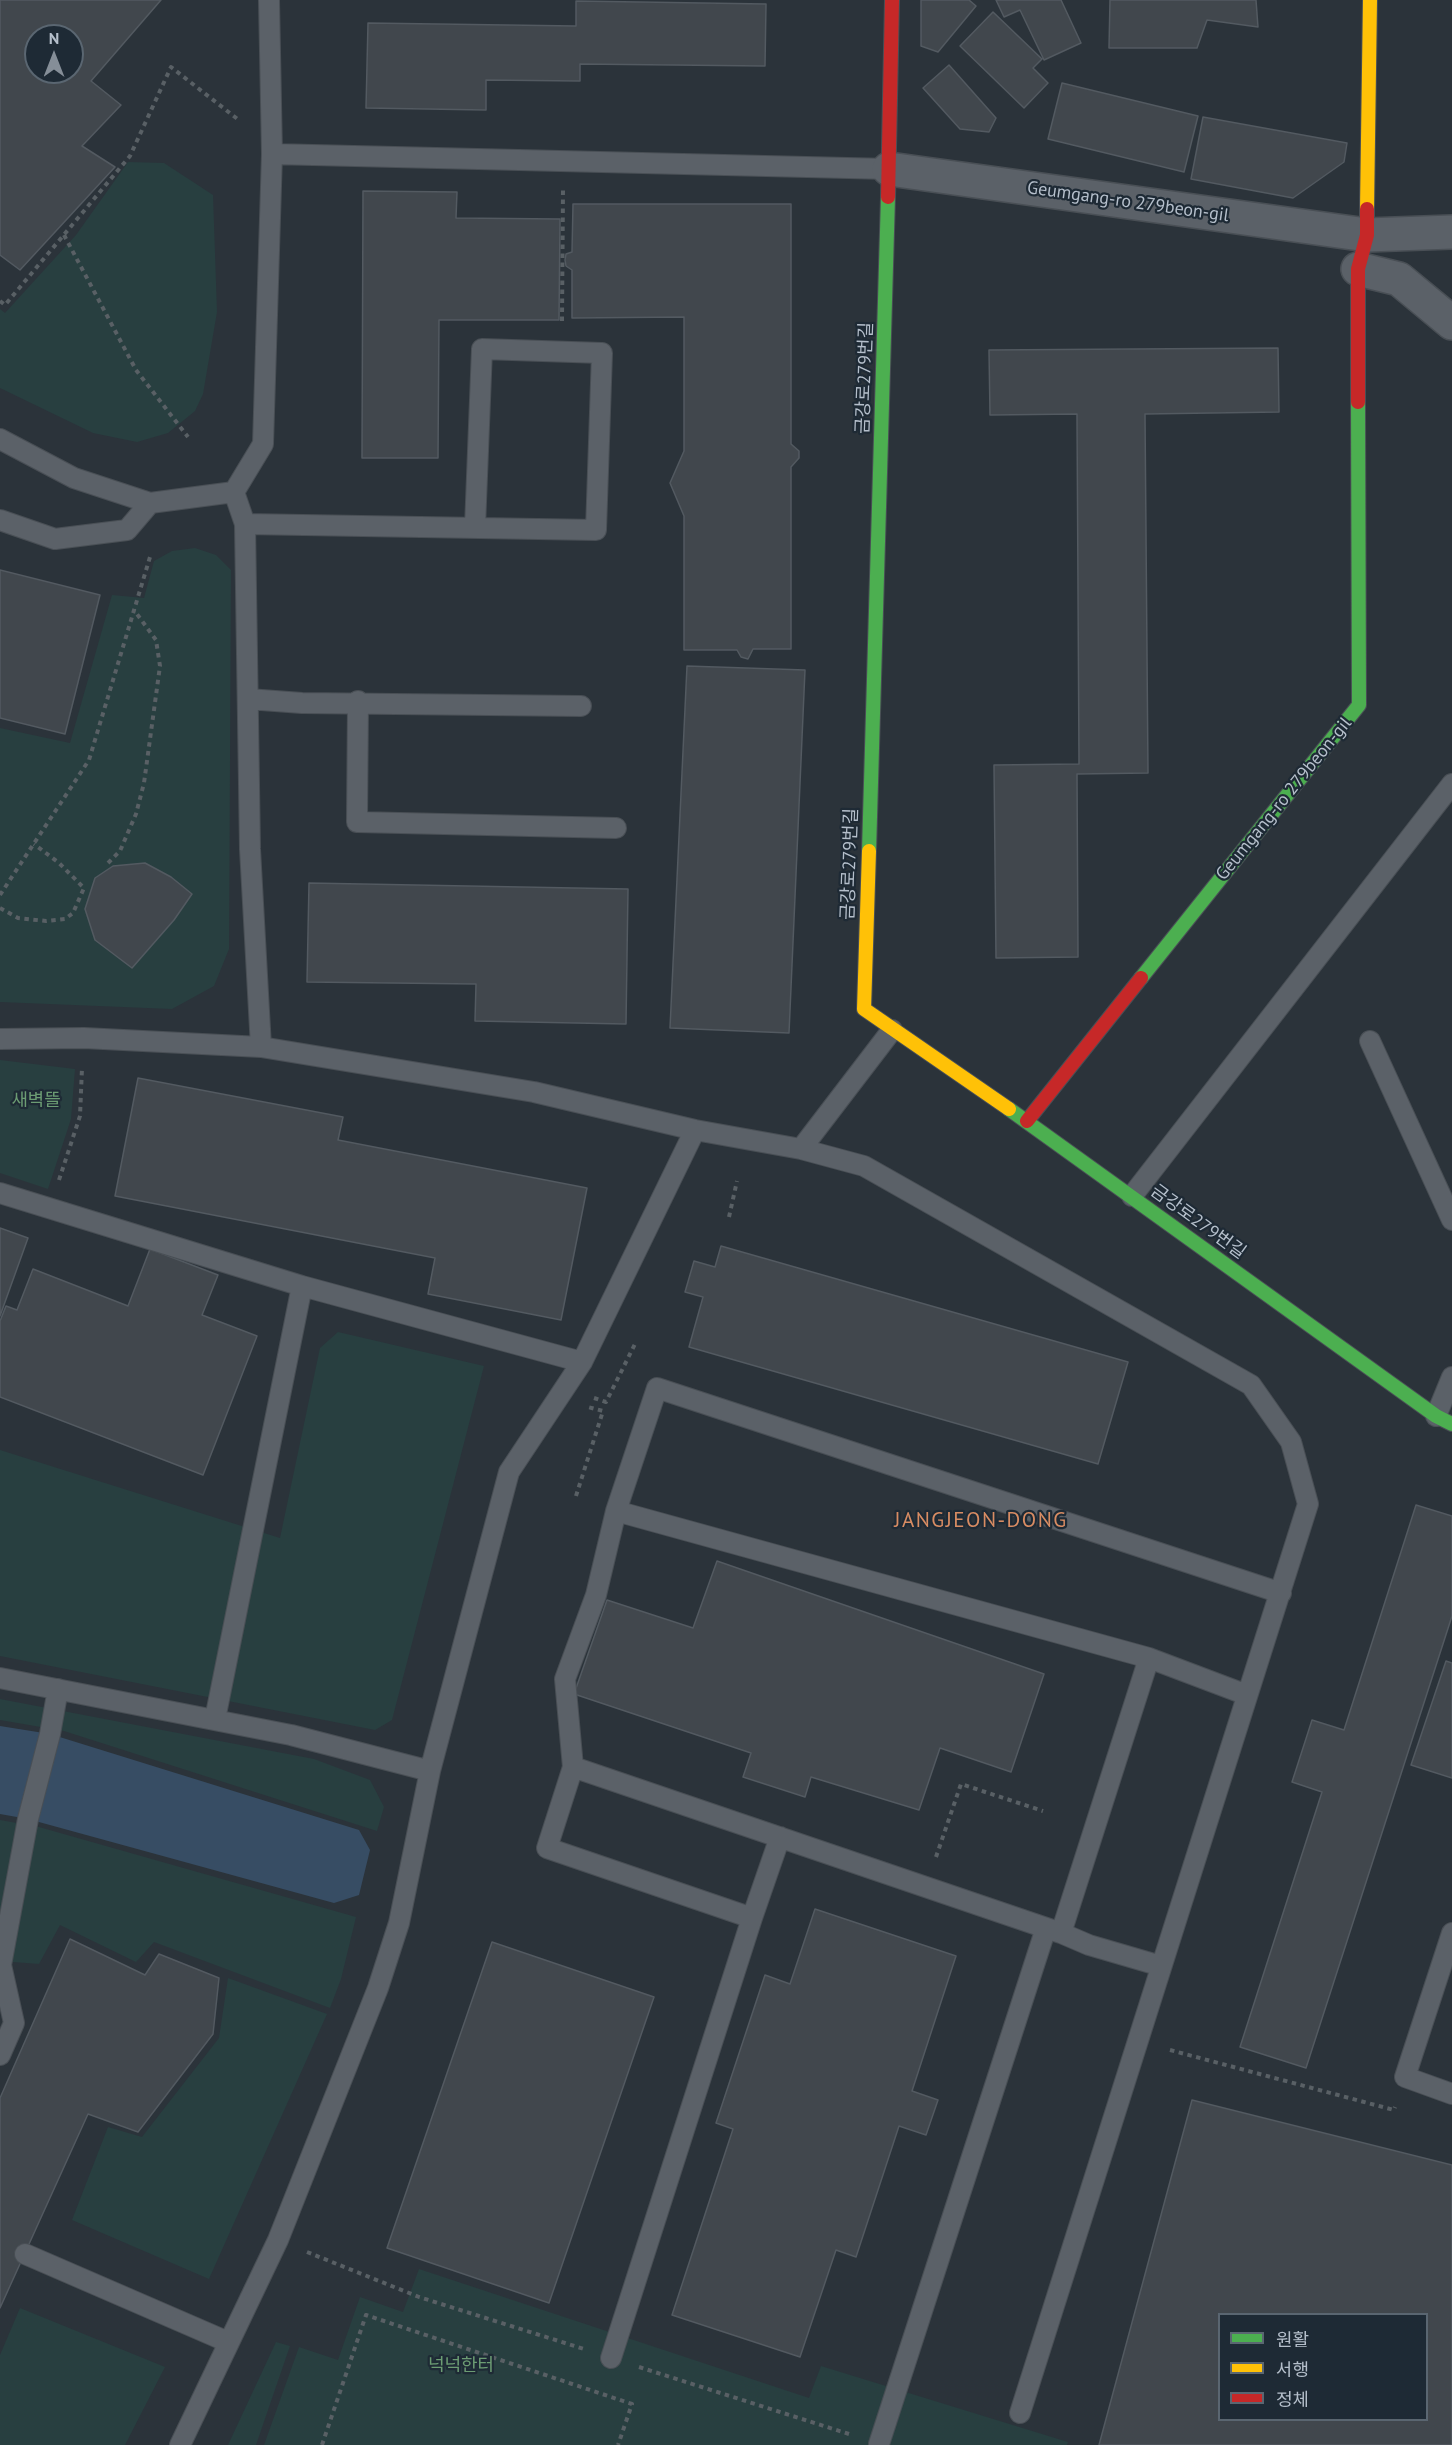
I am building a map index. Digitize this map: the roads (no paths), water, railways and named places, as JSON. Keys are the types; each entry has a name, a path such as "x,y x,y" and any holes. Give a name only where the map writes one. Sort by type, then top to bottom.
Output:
{"street":[{"name":"금강로279번길","path":"892,0 864,1009 1027,1121 1444,1420"},
{"name":"Geumgang-ro 279beon-gil","path":"1027,1121 1359,705 1358,269 1366,235 1370,0"},
{"name":"Geumgang-ro 279beon-gil","path":"889,169 1366,235"},
{"path":"1366,235 1452,232"},
{"path":"1358,269 1399,279 1452,323"}],"lane":[{"path":"234,492 263,444 272,154 269,0"},
{"path":"272,154 889,169"},
{"path":"245,524 596,530 602,353 482,350 475,527"},
{"path":"0,439 74,478 150,503 234,492"},
{"path":"234,492 245,524 250,849 261,1047"},
{"path":"0,520 55,539 127,531 150,503"},
{"path":"248,699 302,703 358,701 581,706"},
{"path":"358,701 357,822 616,828"},
{"path":"1132,1197 1452,784"},
{"path":"801,1149 892,1030"},
{"path":"0,1039 84,1038 261,1047 534,1092 695,1130 801,1149 864,1166 1251,1385 1291,1442 1308,1504 1020,2413"},
{"path":"1370,1041 1452,1220"},
{"path":"180,2445 278,2240 378,1988 399,1923 430,1771 509,1472 582,1362 695,1130"},
{"path":"0,1193 302,1286 582,1362"},
{"path":"215,1719 302,1286"},
{"path":"1444,1420 1452,1377"},
{"path":"752,1918 547,1848 573,1767 565,1679 596,1595 616,1511 657,1388 1281,1593"},
{"path":"616,1511 1149,1659 1247,1695"},
{"path":"879,2444 1053,1930 1149,1659"},
{"path":"0,1678 215,1719 430,1771"},
{"path":"0,2055 14,2023 1,1965 28,1819 50,1734 57,1689"},
{"path":"573,1767 1053,1930 1089,1945 1161,1966"},
{"path":"611,2358 752,1918 780,1838"},
{"path":"1452,1933 1405,2077 1452,2094"},
{"path":"25,2254 228,2342"}],"water":[{"path":"0,1726 50,1734 359,1830 370,1850 359,1895 334,1903 28,1819 0,1814"}],"district":[{"name":"JANGJEON-DONG","path":"981,1521"}],"park label":[{"name":"새벽뜰","path":"36,1101"},
{"name":"넉넉한터","path":"461,2366"}]}
